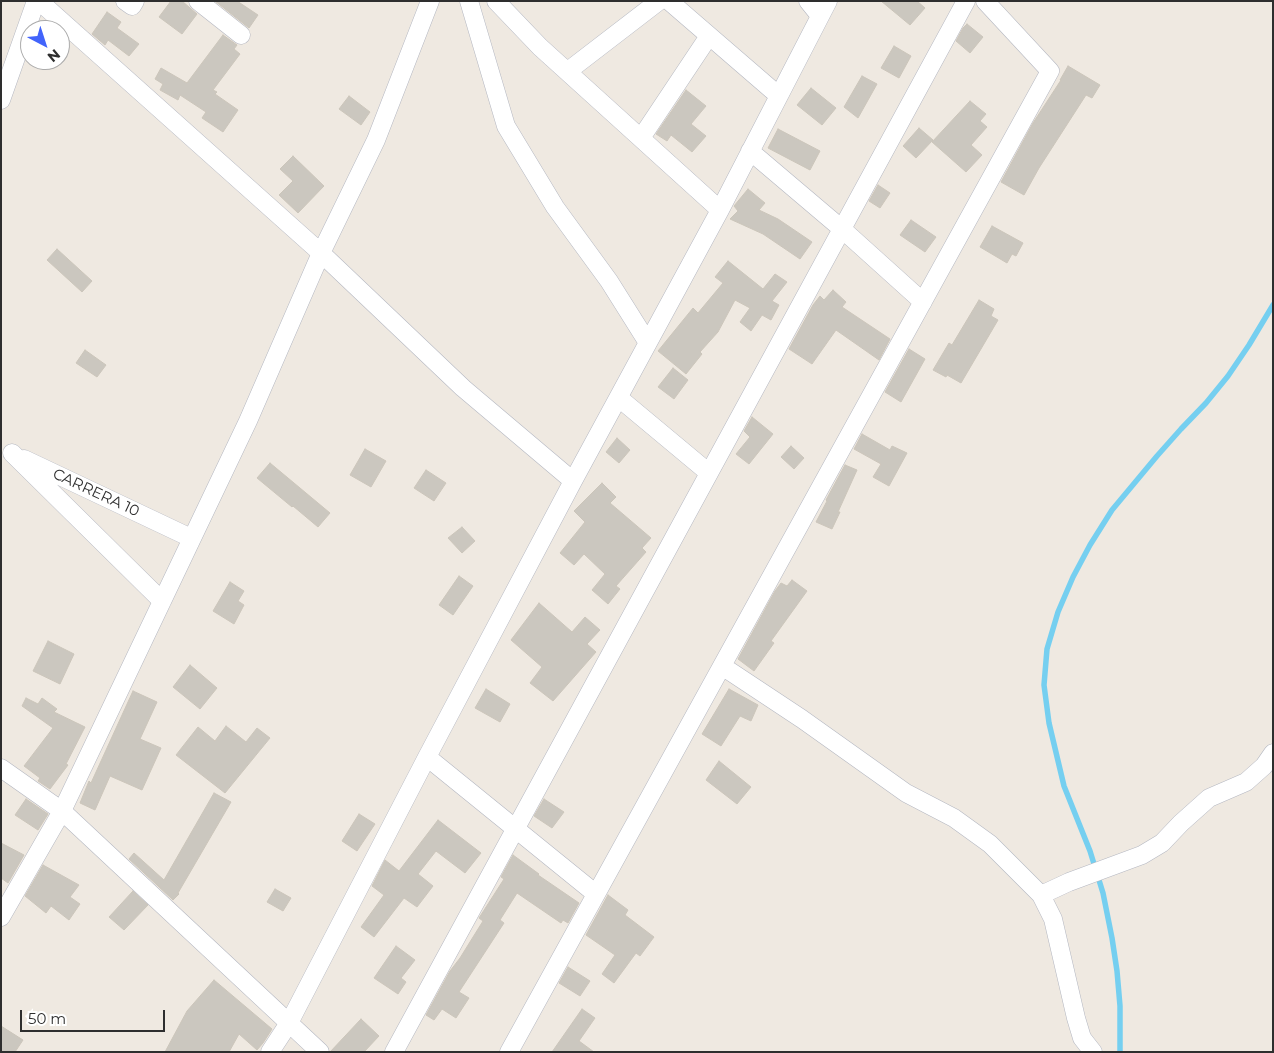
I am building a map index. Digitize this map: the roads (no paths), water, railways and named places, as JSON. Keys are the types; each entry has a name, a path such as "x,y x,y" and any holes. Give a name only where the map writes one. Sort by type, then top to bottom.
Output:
{"street":[{"path":"1,100 38,1 321,253 463,388 573,481"},
{"path":"124,1 132,6 134,1"},
{"path":"198,1 241,35"},
{"path":"1,917 62,811 248,420 321,253 376,140 430,1"},
{"path":"469,1 506,126 555,207 609,281 648,343"},
{"path":"496,1 540,47 720,210"},
{"path":"568,72 659,1"},
{"path":"669,1 779,96"},
{"path":"270,1052 289,1023 427,757 573,481 720,210 824,9 808,1"},
{"path":"394,1052 966,1"},
{"path":"509,1052 1050,71 985,1"},
{"path":"641,138 709,36"},
{"path":"750,151 842,228 922,302"},
{"path":"619,398 709,473"},
{"path":"6,451 162,601"},
{"name":"CARRERA 10","path":"6,451 191,538"},
{"path":"722,666 802,719 906,793 954,818 990,844 1041,895 1053,919 1082,1038 1093,1052"},
{"path":"1041,895 1069,882 1142,855 1162,843 1209,798 1246,782 1264,766 1273,753"},
{"path":"427,757 596,894"},
{"path":"1,768 62,811 320,1052"}],"waterway":[{"path":"1120,1052 1120,1006 1112,938 1103,893 1090,851 1064,786 1049,723 1044,685 1047,649 1058,612 1073,577 1112,510 1228,376 1273,305"}]}
